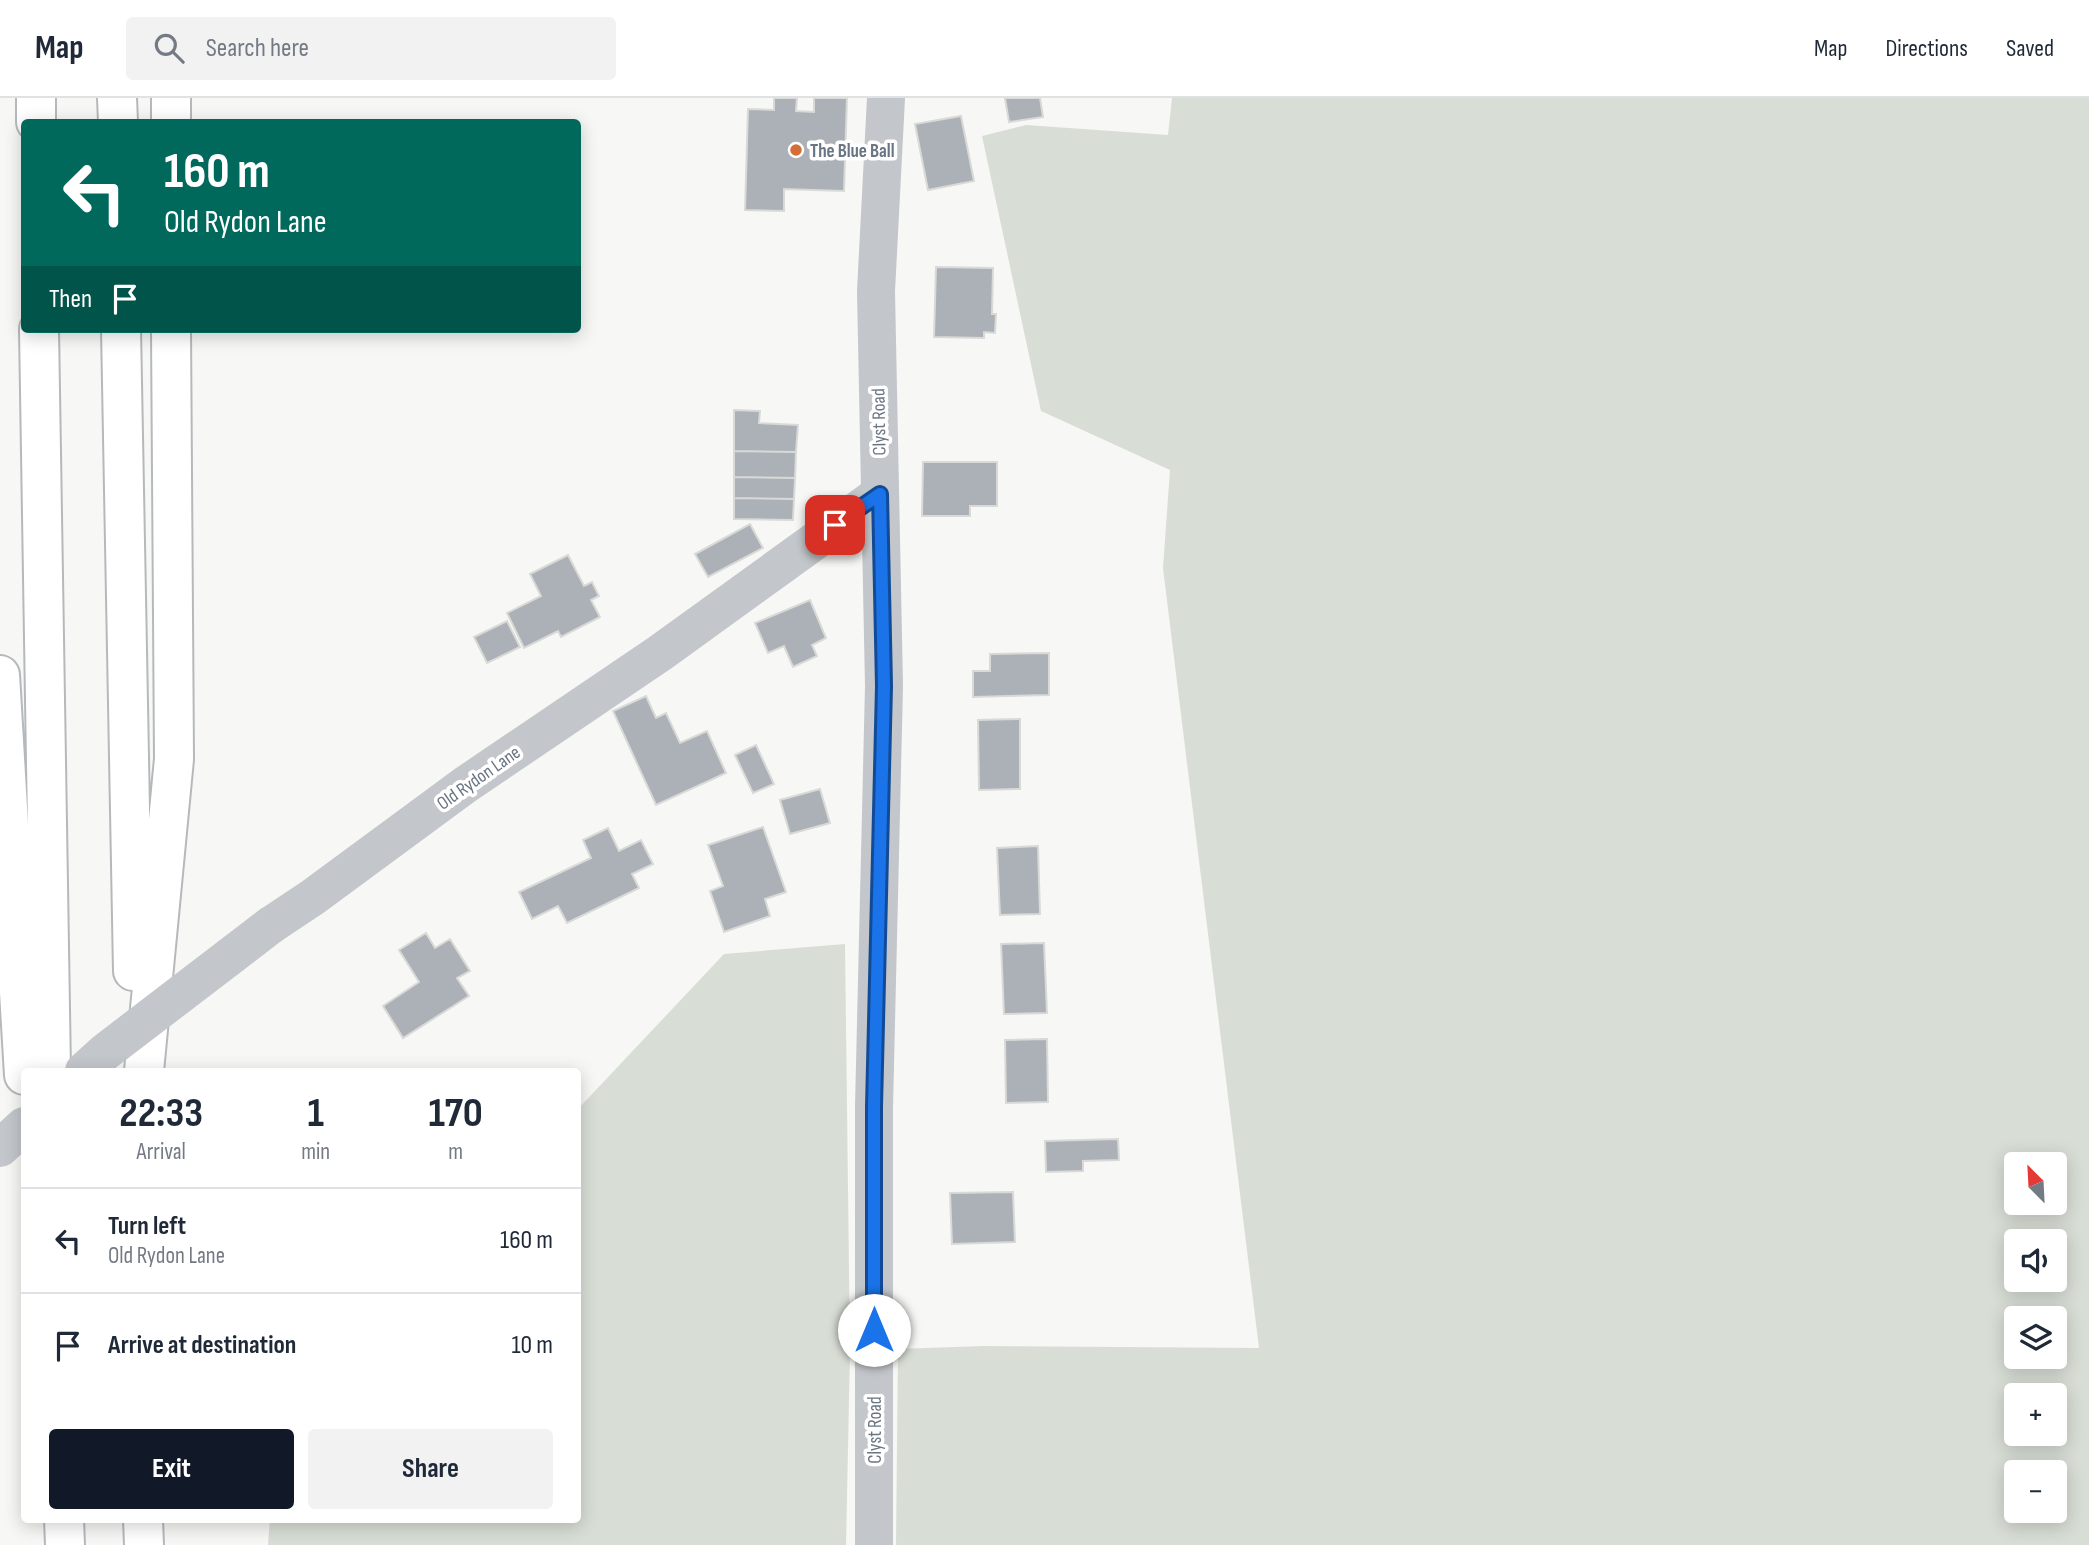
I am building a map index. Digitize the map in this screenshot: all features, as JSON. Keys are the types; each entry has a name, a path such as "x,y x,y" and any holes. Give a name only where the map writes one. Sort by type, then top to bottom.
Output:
{"highway":[{"path":"36,98 36,119"},
{"path":"117,98 118,119"},
{"path":"171,98 171,119"},
{"path":"39,333 51,1068"},
{"path":"121,333 135,1068"},
{"path":"144,1068 174,759 171,333"},
{"path":"0,675 24,1068"},
{"path":"64,1523 65,1545"},
{"path":"143,1523 144,1545"}],"street":[{"name":"Clyst Road","path":"874,1545 874,1107 884,686 876,291 886,98"},
{"name":"Old Rydon Lane","path":"87,1068 271,925 465,785 660,653 880,494"},
{"path":"0,1148 21,1129"}],"shaded area":[{"path":"1172,98 2089,98 2089,1545 896,1545 898,1349 983,1346 1259,1348 1163,568 1170,470 1041,411 982,136 1026,125 1168,135"},
{"path":"845,944 850,1351 846,1545 268,1545 270,1523 581,1523 581,1106 724,954"}],"building":[{"name":"The Blue Ball","path":"774,98 797,98 796,111 814,112 814,98 847,98 844,191 784,189 784,211 745,210 748,109 774,110"},
{"path":"1005,98 1040,98 1043,117 1009,122"},
{"path":"961,116 974,181 928,190 915,124"},
{"path":"936,267 993,268 992,314 996,314 995,333 984,332 984,338 934,337"},
{"path":"734,410 760,411 759,423 798,425 796,452 734,451"},
{"path":"734,451 796,452 795,478 734,477"},
{"path":"923,462 997,462 997,506 970,506 970,516 922,516"},
{"path":"734,477 795,478 794,499 734,498"},
{"path":"734,498 794,499 793,520 734,519"},
{"path":"750,524 763,548 708,577 695,554"},
{"path":"568,555 584,586 592,582 599,596 591,600 600,617 561,637 558,631 524,648 507,613 541,596 530,574"},
{"path":"810,600 826,638 812,645 817,656 793,667 784,646 768,653 755,623"},
{"path":"507,621 520,647 487,663 474,637"},
{"path":"1049,653 1049,695 973,697 973,671 990,671 990,654"},
{"path":"646,696 656,718 666,713 680,743 707,731 726,773 656,805 613,711"},
{"path":"1020,719 1020,789 979,790 978,720"},
{"path":"756,745 774,784 753,793 735,755"},
{"path":"820,789 830,823 790,834 780,800"},
{"path":"763,827 786,892 765,899 770,916 724,932 710,891 723,886 708,845"},
{"path":"608,828 619,851 641,840 653,864 632,874 639,888 567,923 558,906 532,919 519,892 591,858 583,840"},
{"path":"1038,846 1040,914 1000,915 997,848"},
{"path":"426,933 435,948 450,939 470,971 457,978 469,996 403,1038 383,1006 419,982 399,950"},
{"path":"1044,943 1047,1013 1004,1014 1001,944"},
{"path":"1047,1039 1048,1102 1006,1103 1005,1040"},
{"path":"1118,1139 1119,1160 1083,1161 1083,1171 1046,1172 1045,1141"},
{"path":"1013,1192 1015,1242 952,1244 950,1193"}],"place":[{"name":"The Blue Ball","path":"796,150"}],"route":[{"path":"835,525 880,494 884,686 874,1107 874,1330"}]}
